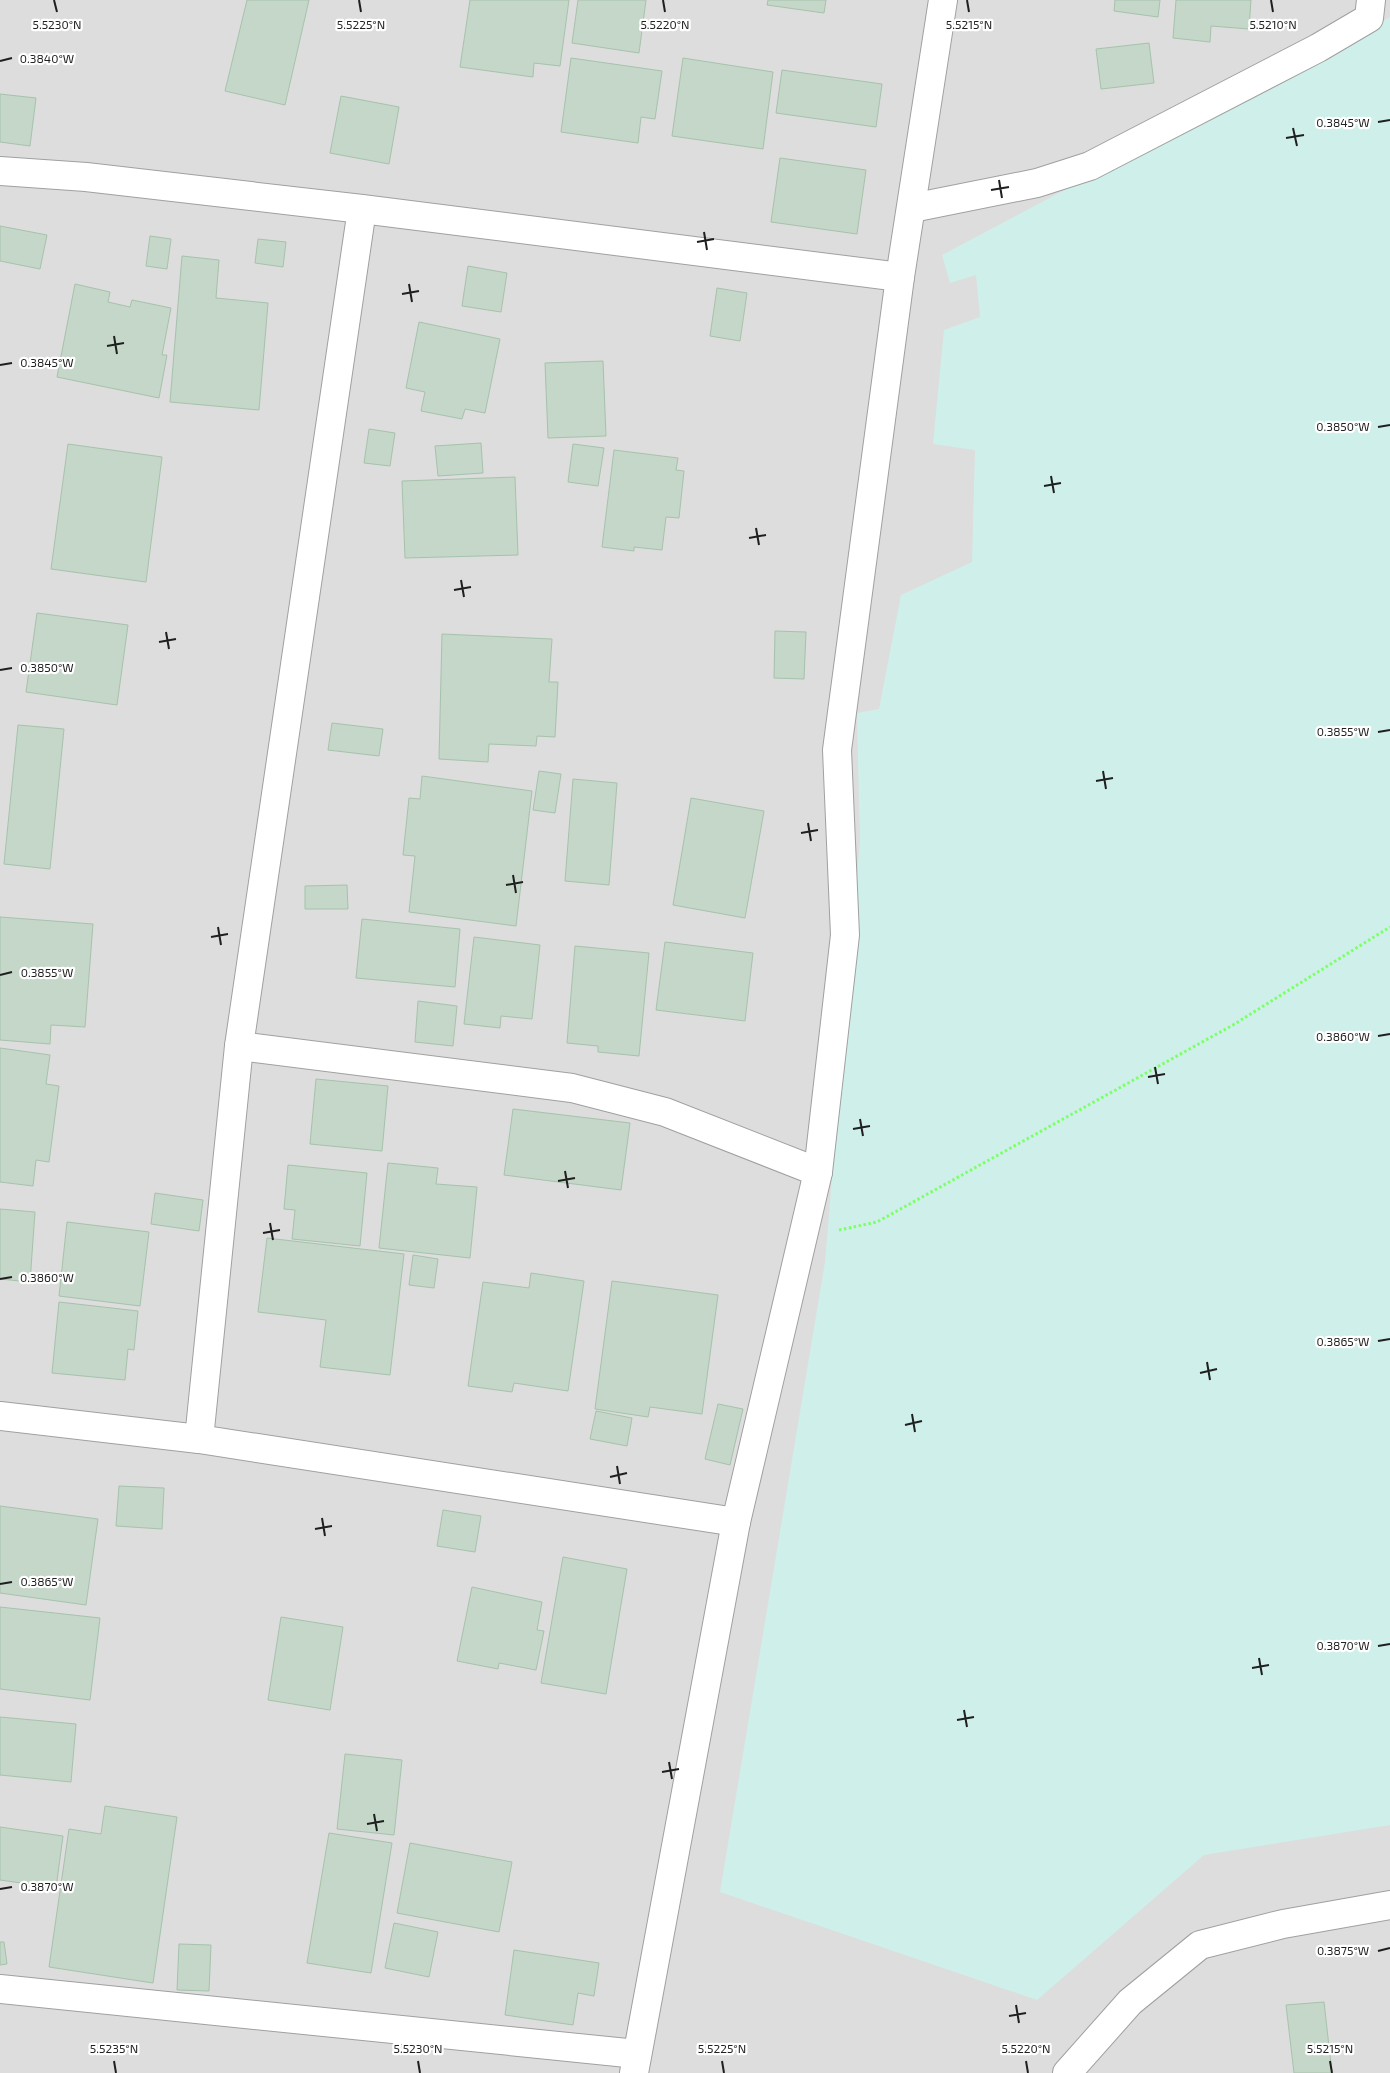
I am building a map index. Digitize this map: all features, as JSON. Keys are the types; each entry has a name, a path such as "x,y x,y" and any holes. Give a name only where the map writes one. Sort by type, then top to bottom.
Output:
{"street":[{"path":"0,1989 635,2063 736,1522 818,1172 844,935 837,750 900,277 943,0"},
{"path":"912,208 1037,183 1090,166 1318,48 1377,8"},
{"path":"0,171 86,177 362,209 900,277"},
{"path":"199,1439 239,1046 362,209"},
{"path":"239,1046 572,1088 665,1112 818,1172"},
{"path":"0,1416 199,1439 736,1522"},
{"path":"1067,2073 1130,2002 1200,1945 1283,1924 1390,1905"}],"path":[{"path":"804,1236 877,1222 1233,1025 1390,927"}],"shaded area":[{"path":"0,0 1390,0 1390,2073 0,2073"},
{"path":"1390,17 1390,1825 1204,1855 1037,2000 720,1892 825,1262 860,840 857,713 879,709 901,595 972,562 975,450 933,444 944,330 980,317 976,275 950,283 942,255"}],"building":[{"path":"247,0 309,0 285,105 225,91"},
{"path":"470,0 569,0 560,66 534,63 533,77 460,67"},
{"path":"578,0 646,0 639,53 572,43"},
{"path":"768,0 826,0 824,13 767,5"},
{"path":"1115,0 1160,0 1158,17 1114,11"},
{"path":"1176,0 1251,0 1249,29 1211,26 1210,42 1173,38"},
{"path":"1149,43 1154,83 1101,89 1096,49"},
{"path":"571,58 662,71 655,119 641,117 638,143 561,132"},
{"path":"683,58 773,72 763,149 672,136"},
{"path":"782,70 882,84 876,127 776,113"},
{"path":"0,94 36,98 30,146 0,142"},
{"path":"341,96 399,107 389,164 330,153"},
{"path":"780,158 866,170 857,234 771,222"},
{"path":"0,226 47,235 40,269 0,261"},
{"path":"150,236 171,239 167,269 146,266"},
{"path":"258,239 286,242 283,267 255,263"},
{"path":"182,256 219,260 216,298 268,303 259,410 170,402"},
{"path":"468,266 507,273 501,312 462,306"},
{"path":"75,284 110,292 108,302 130,307 132,300 171,308 162,355 167,355 159,398 57,377"},
{"path":"717,288 747,293 740,341 710,336"},
{"path":"419,322 500,339 485,413 465,409 462,419 421,411 425,392 406,388"},
{"path":"603,361 606,436 548,438 545,363"},
{"path":"369,429 395,433 390,466 364,463"},
{"path":"481,443 483,473 438,476 435,446"},
{"path":"68,444 162,457 146,582 51,569"},
{"path":"573,444 604,448 598,486 568,482"},
{"path":"614,450 678,458 676,470 684,471 679,518 666,517 662,550 634,547 634,551 602,547"},
{"path":"515,477 518,555 405,558 402,481"},
{"path":"37,613 128,625 117,705 26,692"},
{"path":"775,631 806,632 804,679 774,678"},
{"path":"442,634 552,639 549,682 558,682 555,737 537,736 536,746 489,744 488,762 439,759"},
{"path":"332,723 383,729 379,756 328,750"},
{"path":"18,725 64,729 50,869 4,864"},
{"path":"539,771 561,774 555,813 533,810"},
{"path":"422,776 532,791 516,926 409,912 415,856 403,855 409,798 420,799"},
{"path":"573,779 617,783 609,885 565,881"},
{"path":"691,798 764,811 745,918 673,905"},
{"path":"347,885 348,909 305,909 305,886"},
{"path":"0,917 93,924 85,1027 51,1025 50,1044 0,1040"},
{"path":"362,919 460,929 455,987 356,978"},
{"path":"474,937 540,945 532,1019 501,1016 500,1028 464,1024"},
{"path":"665,942 753,953 745,1021 656,1010"},
{"path":"575,946 649,953 639,1056 598,1052 598,1046 567,1043"},
{"path":"418,1001 457,1006 453,1046 415,1042"},
{"path":"0,1048 50,1055 46,1084 59,1086 49,1162 36,1160 33,1186 0,1182"},
{"path":"316,1079 388,1086 382,1151 310,1144"},
{"path":"513,1109 630,1123 621,1190 504,1175"},
{"path":"388,1163 438,1168 436,1184 477,1187 470,1258 379,1248"},
{"path":"288,1165 367,1173 360,1246 292,1239 295,1210 284,1209"},
{"path":"155,1193 203,1200 199,1231 151,1224"},
{"path":"0,1209 35,1212 30,1282 0,1279"},
{"path":"67,1222 149,1232 140,1306 59,1296"},
{"path":"267,1238 404,1254 390,1375 320,1367 326,1320 258,1312"},
{"path":"413,1255 438,1259 434,1288 409,1285"},
{"path":"531,1273 584,1281 568,1391 514,1383 512,1392 468,1386 483,1282 529,1288"},
{"path":"612,1281 718,1295 702,1414 650,1407 648,1417 595,1409"},
{"path":"59,1302 138,1311 134,1350 128,1349 125,1380 52,1373"},
{"path":"718,1404 743,1409 730,1465 705,1459"},
{"path":"596,1411 632,1418 627,1446 590,1439"},
{"path":"119,1486 164,1488 162,1529 116,1526"},
{"path":"0,1506 98,1519 86,1605 0,1593"},
{"path":"443,1510 481,1516 475,1552 437,1546"},
{"path":"563,1557 627,1569 606,1694 541,1683"},
{"path":"472,1587 542,1602 537,1630 544,1631 536,1670 499,1663 498,1669 457,1661"},
{"path":"0,1607 100,1618 90,1700 0,1689"},
{"path":"281,1617 343,1627 330,1710 268,1700"},
{"path":"0,1717 76,1724 71,1782 0,1775"},
{"path":"345,1754 402,1760 394,1835 337,1829"},
{"path":"105,1806 177,1817 153,1983 49,1967 69,1829 101,1834"},
{"path":"0,1827 63,1836 56,1888 0,1880"},
{"path":"329,1833 392,1843 371,1973 307,1963"},
{"path":"410,1843 512,1862 499,1932 397,1913"},
{"path":"394,1923 438,1932 429,1977 385,1968"},
{"path":"0,1942 4,1942 7,1964 0,1965"},
{"path":"179,1944 211,1945 209,1991 177,1990"},
{"path":"514,1950 599,1963 594,1996 578,1993 573,2025 505,2015"},
{"path":"1324,2002 1332,2073 1294,2073 1286,2005"}]}
